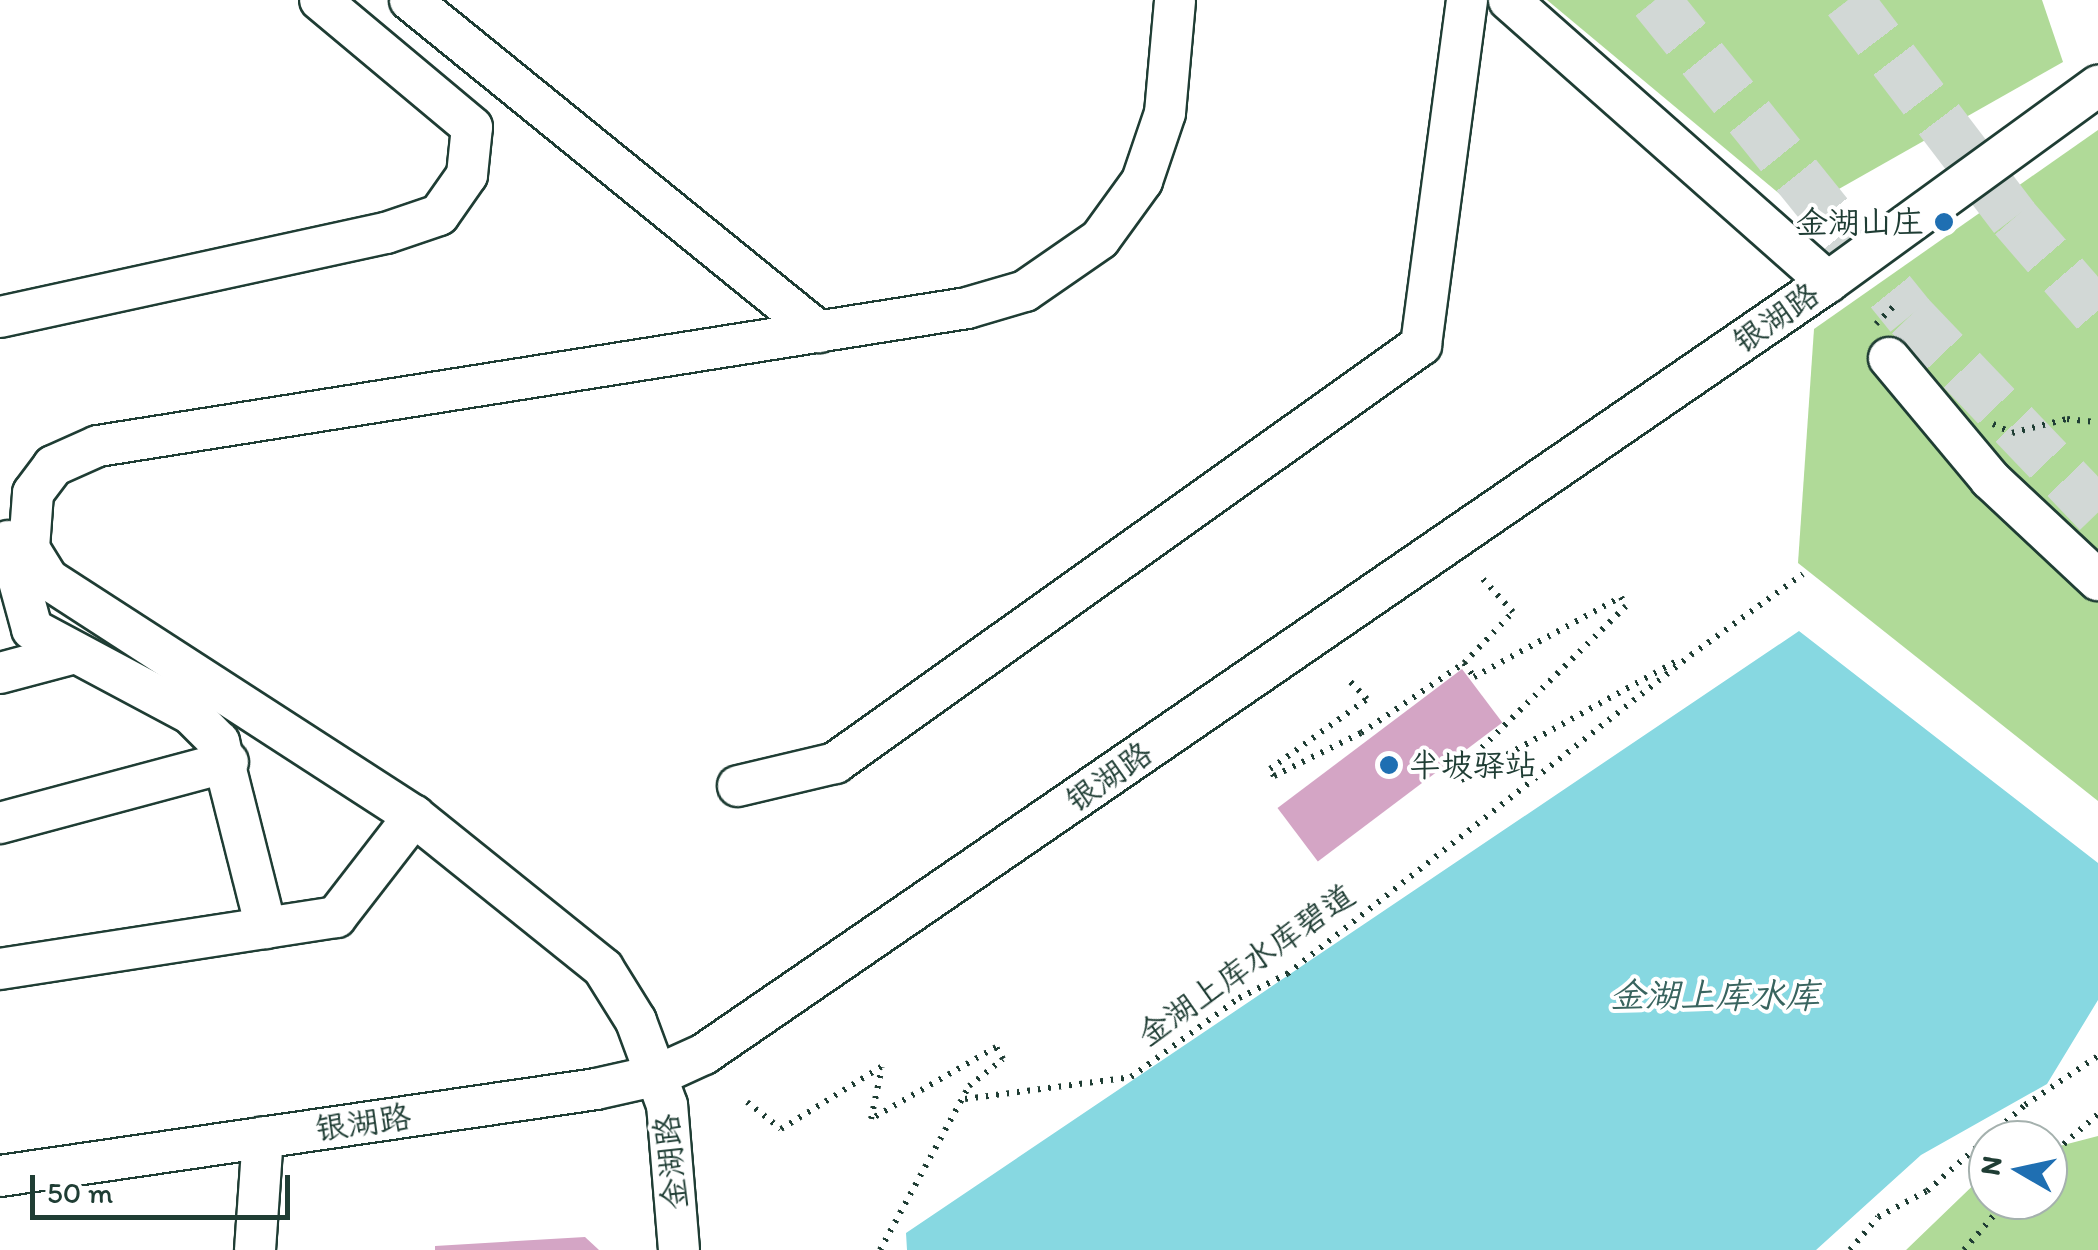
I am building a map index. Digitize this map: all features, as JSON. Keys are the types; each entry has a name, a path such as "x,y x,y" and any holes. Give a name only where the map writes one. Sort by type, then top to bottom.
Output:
{"street":[{"path":"0,317 386,233 440,214 467,175 472,128 320,0"},
{"path":"410,0 818,332"},
{"name":"金湖路","path":"679,1250 671,1130 658,1074 603,968 414,816 48,579 26,530 42,478 67,456 98,446 996,301 1052,277 1100,239 1142,182 1156,148 1176,0"},
{"path":"738,786 835,763 1421,345 1467,0"},
{"path":"1510,0 1828,282"},
{"name":"银湖路","path":"0,1176 658,1074 726,1041 1828,282 2098,86"},
{"path":"1888,358 1990,478 2098,580"},
{"path":"0,512 32,629 191,714 228,762 266,928"},
{"path":"0,673 75,653"},
{"path":"0,823 228,762"},
{"path":"0,969 336,917 414,816"},
{"path":"255,1250 263,1138"}],"path":[{"path":"1980,418 2012,433 2067,418 2098,422"},
{"name":"金湖上库水库碧道","path":"965,1099 1132,1077 1239,998 1287,974 1691,655 1803,574"},
{"path":"1347,678 1367,699 1270,769 1274,776 1361,733 1464,664 1513,612 1483,579"},
{"path":"1464,664 1474,677 1622,597 1626,606 1456,772 1462,780 1691,655"},
{"path":"747,1102 780,1129 882,1066 870,1118 996,1047 1003,1059 969,1086 880,1250"},
{"path":"1850,1250 1878,1217 1927,1191 2024,1105 2096,1057"},
{"path":"2068,1140 2098,1114"},
{"path":"1964,1250 1990,1220"}],"green space":[{"path":"1547,0 2042,0 2063,62 1800,211"},
{"path":"2098,130 2098,801 1798,563 1814,329"},
{"path":"2098,1136 2098,1250 1906,1250 1968,1190 1968,1220 2068,1220 2068,1144"}],"water":[{"name":"金湖上库水库","path":"1799,631 2098,863 2098,1000 2047,1084 1983,1120 1968,1120 1968,1129 1921,1155 1816,1250 907,1250 906,1233"}],"building":[{"name":"半坡驿站","path":"1462,669 1502,723 1318,862 1278,808"},
{"path":"585,1237 599,1250 435,1250 435,1246"}],"tunnel":[{"path":"1655,0 1910,316 2098,513"},
{"path":"1848,0 2014,218 2098,315"}],"place":[{"name":"金湖山庄","path":"1944,222"},
{"name":"半坡驿站","path":"1389,765"}]}
